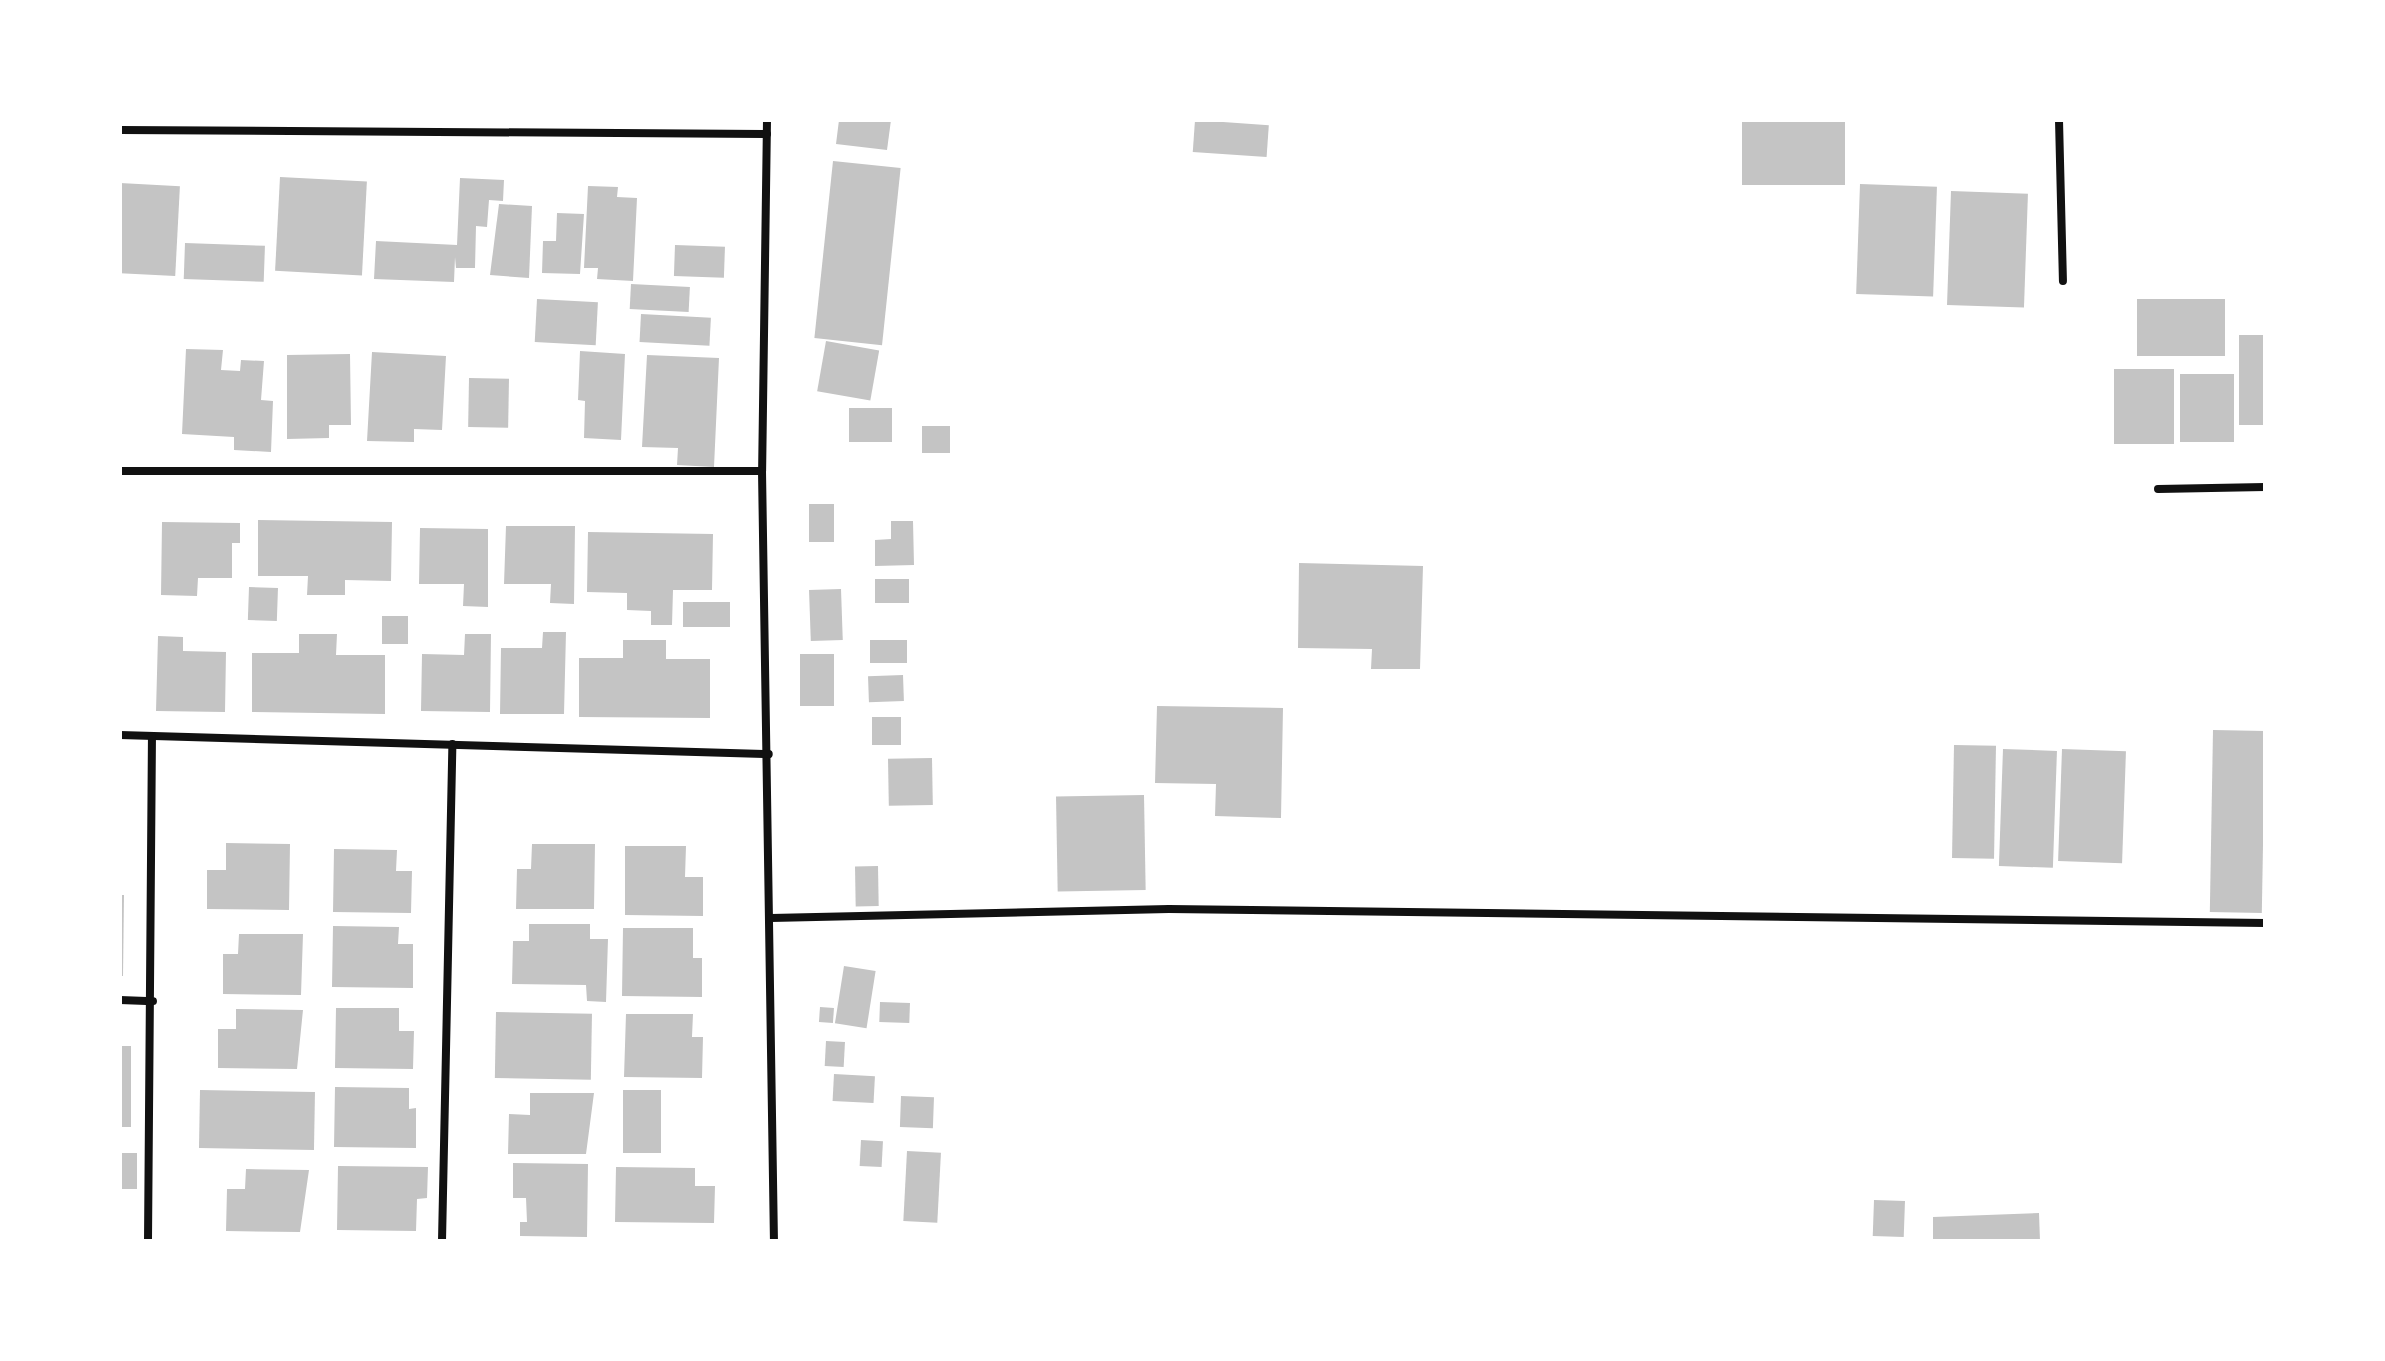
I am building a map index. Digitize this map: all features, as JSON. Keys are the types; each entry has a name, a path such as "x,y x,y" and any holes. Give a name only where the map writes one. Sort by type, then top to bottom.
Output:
{"street":[{"path":"767,120 762,471 769,754 774,1241"},
{"path":"2059,120 2063,281"},
{"path":"120,130 767,134"},
{"path":"120,471 762,471"},
{"path":"2158,489 2265,487"},
{"path":"120,735 769,754"},
{"path":"148,1241 153,1001 152,736"},
{"path":"442,1241 452,744"},
{"path":"771,918 1185,909 2265,923"},
{"path":"120,1000 153,1001"}],"building":[{"path":"839,120 891,120 887,150 836,144"},
{"path":"1195,120 1269,125 1267,157 1193,152"},
{"path":"1742,120 1845,120 1845,185 1742,185"},
{"path":"833,161 901,168 882,345 814,338"},
{"path":"280,177 367,182 362,275 275,271"},
{"path":"460,178 504,180 503,201 489,200 487,227 476,226 475,268 456,268 455,257 454,282 374,279 376,241 457,245"},
{"path":"120,183 180,186 175,276 120,273"},
{"path":"1860,184 1937,187 1933,297 1856,294"},
{"path":"588,186 618,187 617,197 637,198 633,281 597,279 598,268 584,268"},
{"path":"1951,191 2028,194 2024,308 1947,305"},
{"path":"499,204 532,206 529,278 490,275"},
{"path":"557,213 584,214 580,274 542,273 543,241 556,241"},
{"path":"185,243 265,246 264,282 184,279"},
{"path":"675,245 725,247 724,278 674,276"},
{"path":"631,284 690,287 689,312 630,309"},
{"path":"537,299 598,302 596,345 535,342"},
{"path":"2137,299 2225,299 2225,356 2137,356"},
{"path":"641,314 711,318 709,346 640,342"},
{"path":"2239,335 2265,335 2265,425 2239,425"},
{"path":"826,341 879,350 870,401 817,391"},
{"path":"186,349 223,350 221,370 240,371 241,360 264,361 261,400 273,401 271,452 234,450 234,437 182,434"},
{"path":"580,351 625,354 621,440 584,438 585,401 578,400"},
{"path":"372,352 446,356 442,430 414,429 414,442 367,441"},
{"path":"350,354 351,425 329,425 329,438 287,439 287,355"},
{"path":"647,355 719,358 714,467 677,465 678,448 642,447"},
{"path":"2114,369 2174,369 2174,444 2114,444"},
{"path":"2180,374 2234,374 2234,442 2180,442"},
{"path":"469,378 509,379 508,428 468,427"},
{"path":"849,408 892,408 892,442 849,442"},
{"path":"922,426 950,426 950,453 922,453"},
{"path":"809,504 834,504 834,542 809,542"},
{"path":"258,520 392,522 391,581 345,580 345,595 307,595 308,576 258,576"},
{"path":"891,521 913,521 914,565 875,566 875,540 891,539"},
{"path":"162,522 240,523 240,543 232,543 232,578 198,578 197,596 161,595"},
{"path":"506,526 575,526 574,604 550,603 551,584 504,584"},
{"path":"420,528 488,529 488,607 463,606 464,584 419,584"},
{"path":"588,532 713,534 712,590 673,590 672,625 651,625 651,611 627,610 627,593 587,592"},
{"path":"1299,563 1423,566 1420,669 1371,669 1372,649 1298,648"},
{"path":"875,579 909,579 909,603 875,603"},
{"path":"249,587 278,588 277,621 248,620"},
{"path":"841,589 843,640 811,641 809,590"},
{"path":"683,602 730,602 730,627 683,627"},
{"path":"382,616 408,616 408,644 382,644"},
{"path":"543,632 566,632 564,714 500,714 501,648 542,648"},
{"path":"299,634 337,634 336,655 385,655 385,714 252,712 252,653 299,653"},
{"path":"465,634 491,634 490,712 421,711 422,654 464,655"},
{"path":"158,636 183,637 183,651 226,652 225,712 156,711"},
{"path":"623,640 666,640 666,659 710,659 710,718 579,717 579,658 623,658"},
{"path":"870,640 907,640 907,663 870,663"},
{"path":"800,654 834,654 834,706 800,706"},
{"path":"903,675 904,701 869,702 868,676"},
{"path":"1157,706 1283,708 1281,818 1215,816 1216,784 1155,783"},
{"path":"872,717 901,717 901,745 872,745"},
{"path":"2213,730 2265,731 2262,913 2210,912"},
{"path":"1954,745 1996,746 1994,859 1952,858"},
{"path":"2003,749 2057,751 2053,868 1999,866"},
{"path":"2062,749 2126,751 2122,863 2058,861"},
{"path":"932,758 933,805 889,806 888,759"},
{"path":"1144,795 1146,890 1058,892 1056,797"},
{"path":"226,843 290,844 289,910 207,909 207,870 226,870"},
{"path":"532,844 595,844 594,909 516,909 517,869 531,869"},
{"path":"625,846 686,846 685,877 703,877 703,916 625,915"},
{"path":"334,849 397,850 396,871 412,871 411,913 333,912"},
{"path":"855,866 878,866 879,906 856,906"},
{"path":"120,895 124,895 123,976 120,976"},
{"path":"529,924 590,924 590,939 608,939 606,1002 587,1001 586,985 512,984 513,941 529,941"},
{"path":"333,926 399,927 398,944 413,944 413,988 332,987"},
{"path":"623,928 693,928 693,958 702,958 702,997 622,996"},
{"path":"239,934 303,934 301,995 223,994 223,954 238,954"},
{"path":"844,966 876,971 867,1028 835,1023"},
{"path":"880,1002 910,1003 909,1023 879,1022"},
{"path":"820,1007 834,1008 833,1023 819,1022"},
{"path":"336,1008 399,1008 399,1031 414,1031 413,1069 335,1068"},
{"path":"236,1009 303,1010 297,1069 218,1068 218,1029 236,1029"},
{"path":"496,1012 592,1014 591,1080 495,1078"},
{"path":"626,1014 693,1014 692,1037 703,1037 702,1078 624,1077"},
{"path":"826,1041 845,1042 844,1067 825,1066"},
{"path":"120,1046 131,1046 131,1127 120,1127"},
{"path":"834,1074 875,1076 874,1103 833,1101"},
{"path":"335,1087 409,1088 409,1109 416,1108 416,1148 334,1147"},
{"path":"200,1090 315,1092 314,1150 199,1148"},
{"path":"623,1090 661,1090 661,1153 623,1153"},
{"path":"530,1093 594,1093 586,1154 508,1154 509,1114 530,1115"},
{"path":"901,1096 934,1097 933,1128 900,1127"},
{"path":"861,1140 883,1141 882,1167 860,1166"},
{"path":"907,1151 941,1153 937,1223 903,1221"},
{"path":"120,1153 137,1153 137,1189 120,1189"},
{"path":"513,1163 588,1164 587,1237 520,1236 520,1222 527,1222 526,1198 513,1198"},
{"path":"338,1166 428,1167 427,1198 417,1199 416,1231 337,1230"},
{"path":"616,1167 695,1168 695,1186 715,1186 714,1223 615,1222"},
{"path":"246,1169 309,1170 300,1232 226,1231 227,1189 245,1189"},
{"path":"1874,1200 1905,1201 1904,1237 1873,1236"},
{"path":"2039,1213 2040,1241 1933,1241 1933,1217"}]}
